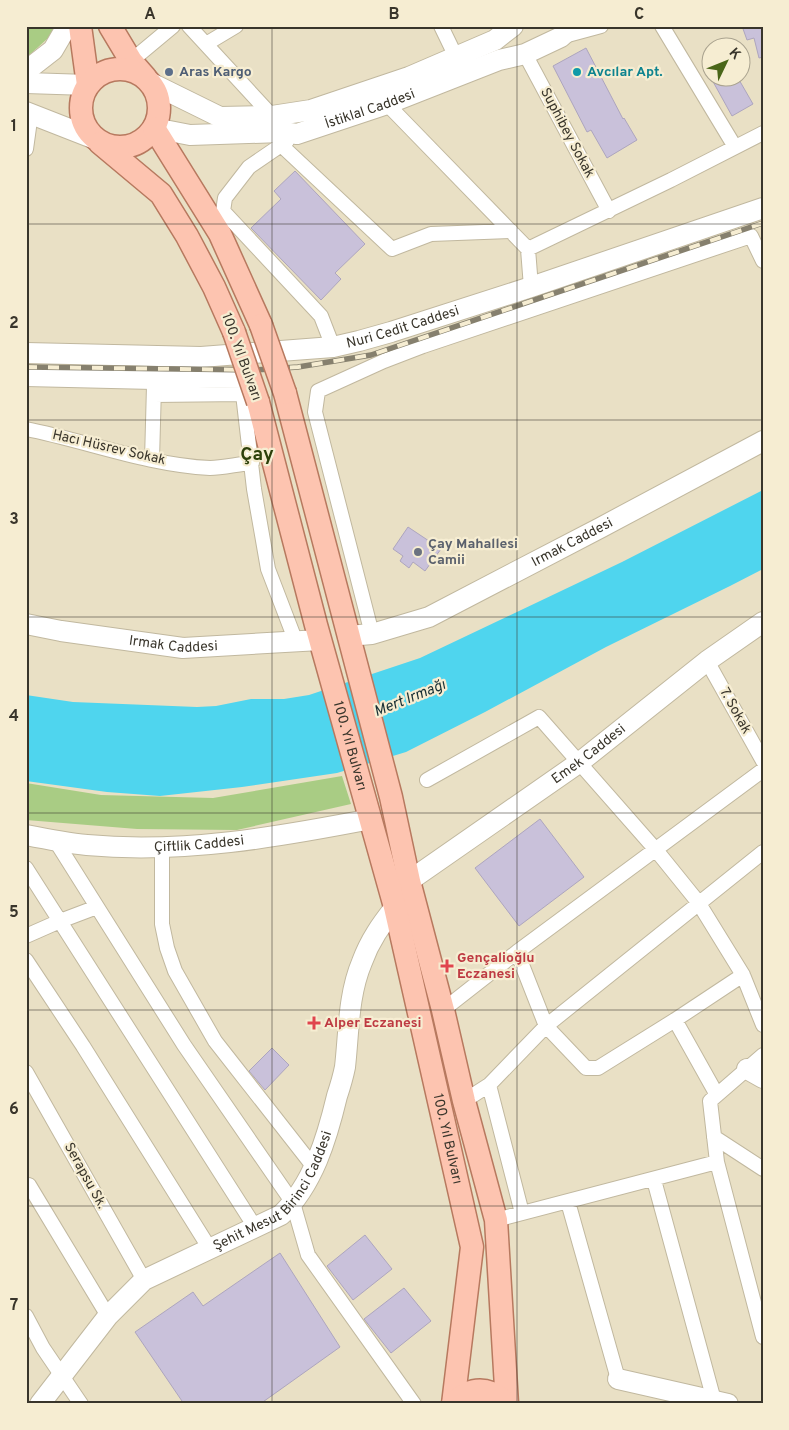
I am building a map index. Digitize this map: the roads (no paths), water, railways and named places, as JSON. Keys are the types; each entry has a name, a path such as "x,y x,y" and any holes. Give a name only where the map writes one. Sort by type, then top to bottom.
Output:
{"main road":[{"path":"26,71 53,50 67,26"},
{"path":"80,26 88,85"},
{"path":"29,112 107,145 120,148 133,145 145,138 154,128 158,117 159,104 156,92 131,61 110,26"},
{"name":"İstiklal Caddesi","path":"149,82 220,117 272,116 311,110 409,77 495,40 513,26"},
{"name":"İstiklal Caddesi","path":"154,128 190,134 282,132 289,140 500,60 524,54 567,32"},
{"path":"95,139 87,130 81,113 82,95 88,85 101,74 118,69 140,74 149,82"},
{"path":"26,82 88,85"},
{"name":"100. Yıl Bulvarı","path":"154,128 220,234 260,325 286,393 391,797 409,881 444,1010 464,1101 496,1220 507,1404"},
{"name":"100. Yıl Bulvarı","path":"95,139 161,194 187,236 214,288 234,332 258,402 320,640 395,907 472,1247 453,1404"},
{"name":"Nuri Cedit Caddesi","path":"26,353 200,356 333,347 383,334 531,287 763,208"},
{"path":"26,376 154,387 242,377"},
{"name":"Irmak Caddesi","path":"348,636 372,634 429,617 763,441"},
{"name":"Emek Caddesi","path":"409,881 580,762 707,661 763,622"},
{"name":"Irmak Caddesi","path":"26,624 60,631 182,648 320,640"},
{"name":"Çiftlik Caddesi","path":"26,836 86,845 162,847 260,839 371,819"},
{"name":"Şehit Mesut Birinci Caddesi","path":"40,1404 108,1316 144,1280 255,1227 280,1214 293,1203 310,1175 330,1124 344,1068 349,1013 361,964 375,932 395,907"},
{"path":"618,1379 719,1403"},
{"path":"453,1404 460,1396 480,1390 500,1397 507,1404"}],"street":[{"path":"131,61 173,26"},
{"path":"189,26 272,116"},
{"path":"206,44 236,26"},
{"path":"441,26 456,57"},
{"path":"567,32 600,26"},
{"path":"662,26 735,147"},
{"name":"Suphibey Sokak","path":"524,54 609,211"},
{"path":"388,104 528,249 531,287"},
{"path":"26,149 29,112"},
{"path":"528,249 609,211 763,133"},
{"path":"220,234 225,198 249,167 289,140 392,249 431,234 511,231"},
{"path":"223,210 321,316 333,347"},
{"name":"Nuri Cedit Caddesi","path":"372,634 315,412 318,391 384,361 423,346 751,236 763,261"},
{"path":"152,460 154,387 243,394 254,489 268,569 296,642"},
{"name":"Hacı Hüsrev Sokak","path":"26,429 152,460 211,468 252,463"},
{"name":"7. Sokak","path":"707,661 763,761"},
{"path":"427,780 540,717 656,850 698,902 743,976 763,1025"},
{"path":"444,1010 517,952 763,770"},
{"path":"55,840 184,1045 293,1203 308,1255 414,1404"},
{"path":"162,847 162,924 167,948 175,971 215,1041 314,1166"},
{"path":"464,1101 489,1085 546,1026 698,902 763,852"},
{"path":"26,868 255,1227"},
{"path":"26,936 97,907"},
{"path":"517,952 546,1026 586,1068 598,1068 743,976"},
{"path":"26,960 88,1054 210,1249"},
{"path":"674,1020 718,1095"},
{"path":"763,1055 755,1073 710,1101 717,1162 763,1337"},
{"name":"Serapsu Sk.","path":"26,1072 144,1280"},
{"path":"489,1085 522,1213"},
{"path":"714,1137 763,1168"},
{"path":"496,1220 717,1162"},
{"path":"654,1180 719,1403"},
{"path":"27,1184 108,1316"},
{"path":"568,1202 618,1379"},
{"path":"26,1316 43,1348 81,1404"}],"water":[{"name":"Mert Irmağı","path":"763,490 763,569 606,647 406,752 337,773 242,787 160,796 107,792 26,781 26,695 73,702 197,707 216,706 251,699 284,699 309,695 420,658 622,562"}],"railway":[{"path":"26,367 255,370 298,367 371,355 763,223"}],"place":[{"name":"Aras Kargo","path":"169,72"},
{"name":"Avcılar Apt.","path":"577,72"},
{"name":"Çay Mahallesi Camii","path":"418,552"},
{"name":"Gençalioğlu Eczanesi","path":"447,966"},
{"name":"Alper Eczanesi","path":"314,1023"}],"district":[{"name":"Çay","path":"257,455"}]}
